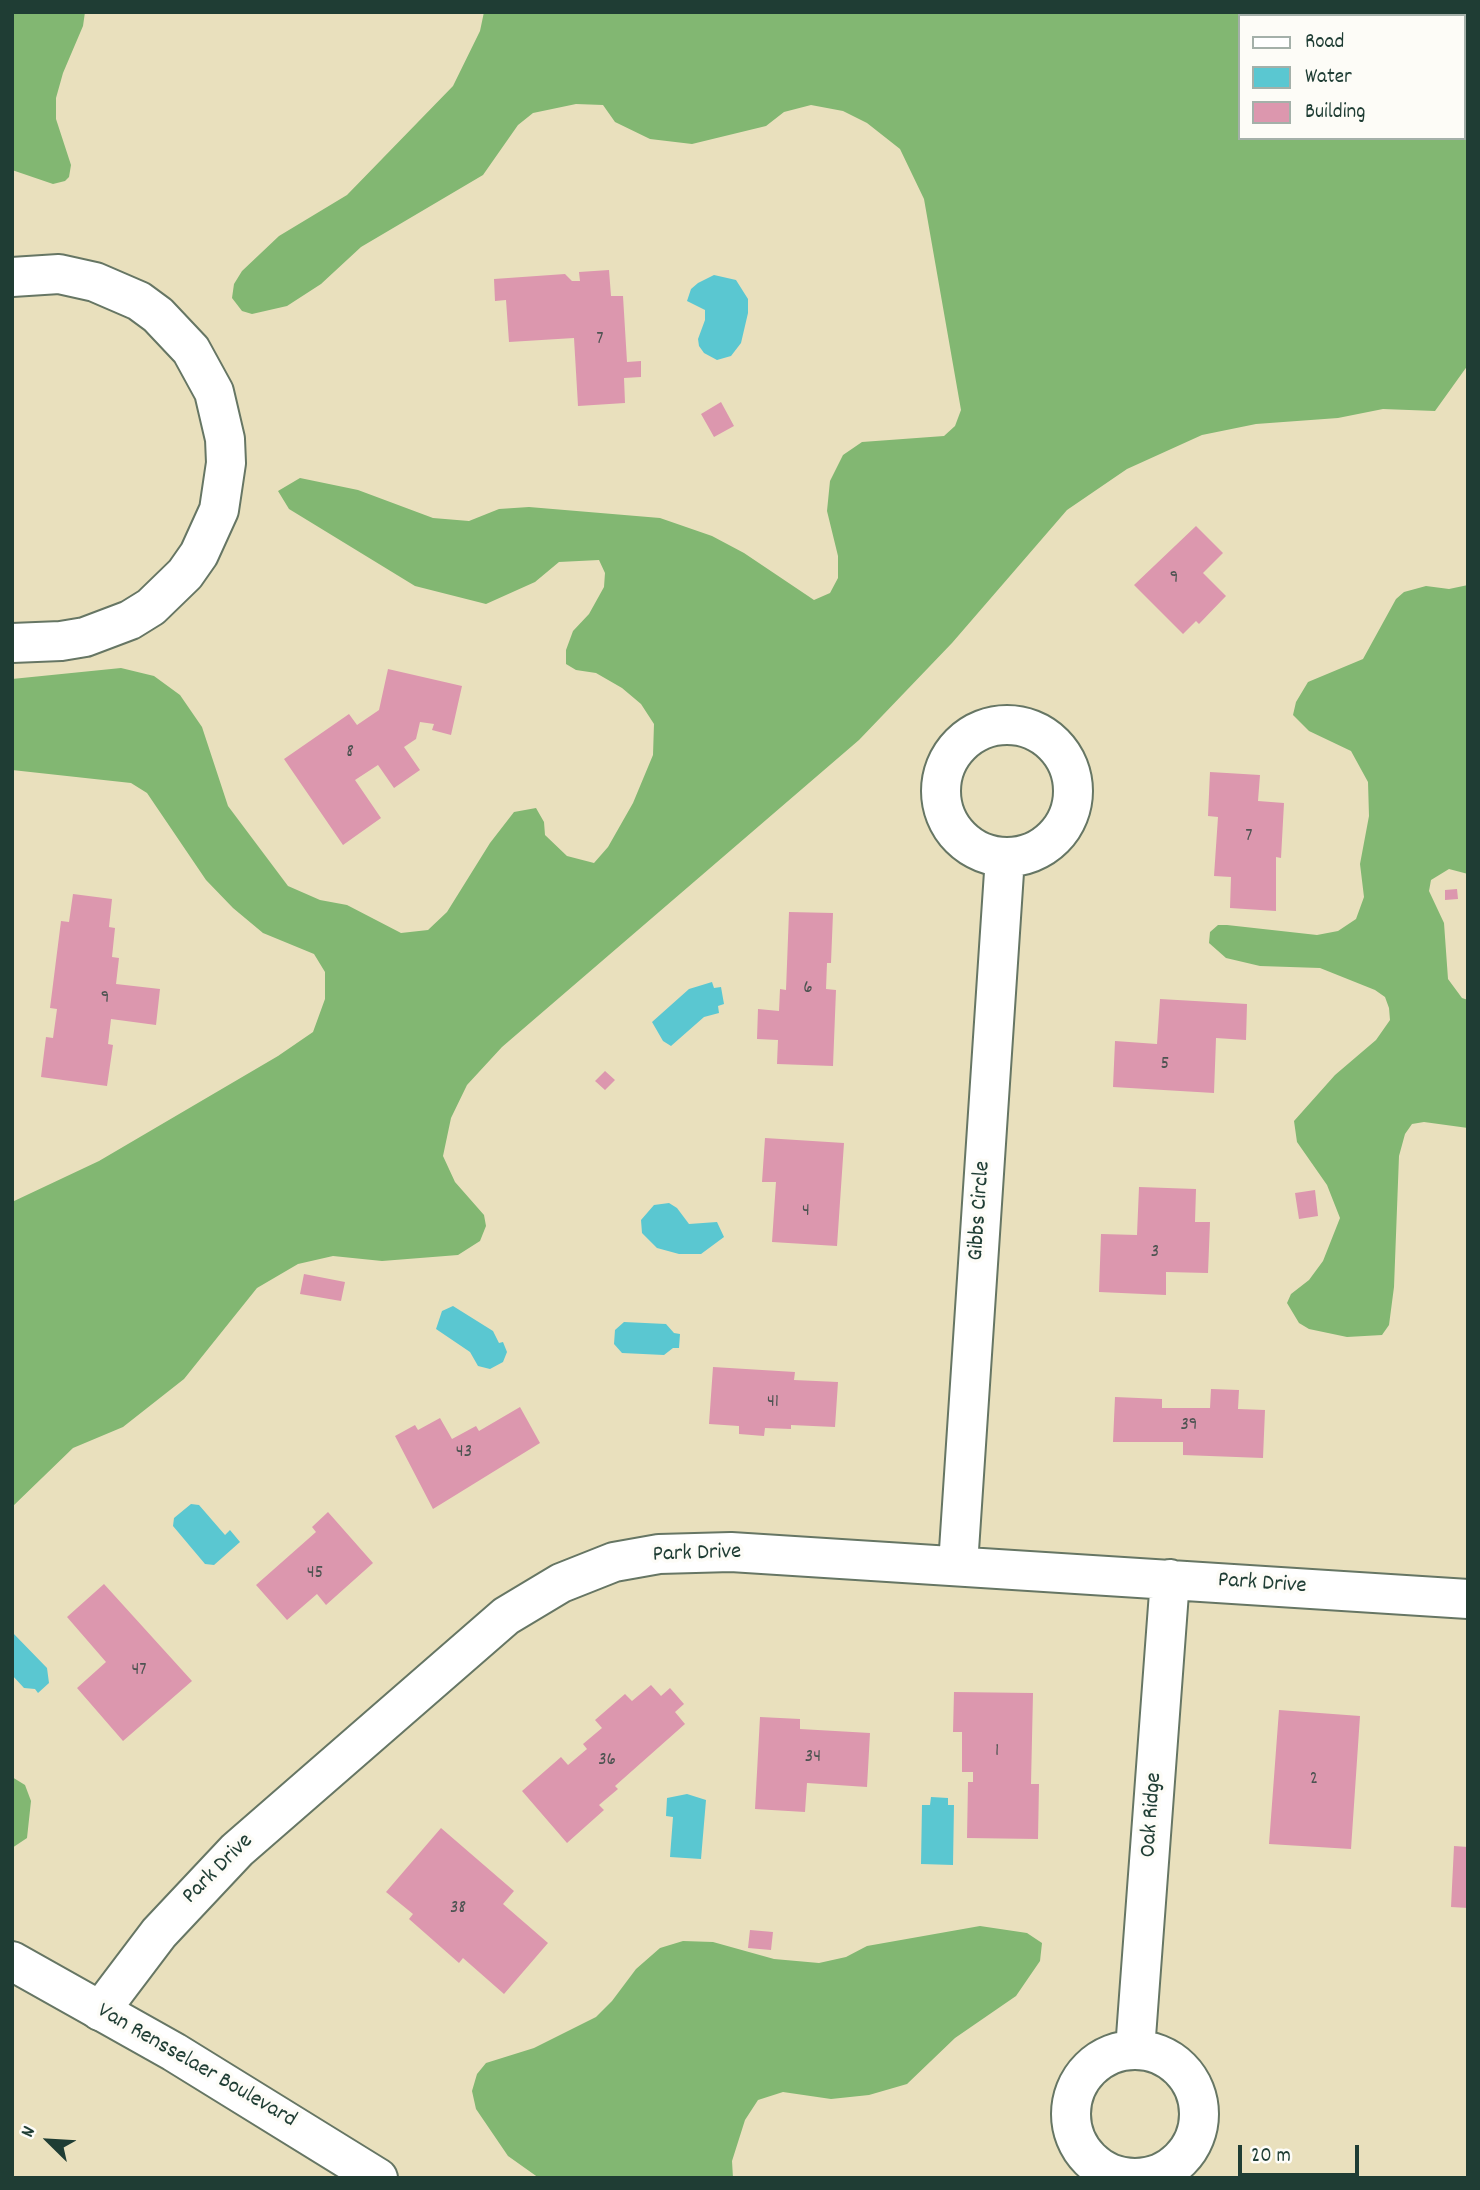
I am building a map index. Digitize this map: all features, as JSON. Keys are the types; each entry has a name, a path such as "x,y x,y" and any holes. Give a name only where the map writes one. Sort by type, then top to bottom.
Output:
{"street":[{"path":"12,277 60,274 95,282 139,301 158,315 191,350 214,392 222,415 226,463 219,510 199,554 185,574 151,607 130,620 85,637 12,643"},
{"name":"Gibbs Circle","path":"958,1565 1005,857"},
{"name":"Park Drive","path":"100,2011 159,1933 237,1850 506,1616 561,1583 614,1562 694,1551 958,1565 1468,1599"},
{"name":"Oak Ridge","path":"1135,2050 1170,1579"},
{"name":"Van Rensselaer Boulevard","path":"12,1961 246,2095 378,2178"}],"green space":[{"path":"12,12 85,12 83,26 63,73 56,98 56,119 71,165 69,177 65,181 53,184 12,170"},
{"path":"484,12 1468,12 1468,365 1435,411 1383,409 1338,418 1256,424 1202,435 1127,469 1067,510 952,643 859,740 502,1047 467,1085 451,1118 443,1156 455,1182 484,1215 486,1226 480,1241 458,1255 382,1261 333,1256 298,1264 257,1288 184,1379 123,1427 73,1448 12,1507 12,1202 99,1161 278,1056 313,1032 325,999 325,972 314,954 263,933 233,908 206,880 147,793 131,783 12,770 12,679 121,668 154,676 180,695 202,727 228,806 288,886 320,900 347,905 401,933 428,930 447,912 490,843 514,812 536,808 544,822 545,835 567,856 594,863 608,847 633,803 653,755 654,724 641,704 622,688 596,673 576,670 566,664 566,650 573,631 589,614 604,587 605,573 599,560 559,562 535,582 486,604 415,586 289,509 278,491 300,478 358,490 433,518 469,521 499,509 529,507 660,518 712,536 744,553 814,600 830,593 838,578 838,556 827,511 830,481 843,455 862,442 944,436 955,426 961,410 924,199 900,149 867,123 843,111 811,105 784,112 766,126 692,144 650,139 615,122 603,105 576,104 533,113 518,125 483,175 361,247 321,284 287,306 252,314 242,311 232,298 234,284 242,271 279,236 347,195 453,86 480,31"},
{"path":"1468,585 1468,874 1449,869 1431,880 1429,891 1444,923 1448,979 1462,998 1468,1000 1468,1128 1424,1122 1412,1124 1405,1134 1399,1156 1394,1287 1389,1325 1382,1335 1347,1337 1309,1329 1299,1323 1287,1303 1291,1294 1309,1280 1323,1261 1340,1218 1327,1185 1297,1142 1294,1121 1335,1075 1376,1040 1390,1020 1389,1008 1385,997 1375,990 1320,968 1260,966 1226,958 1209,943 1210,932 1218,925 1227,925 1317,935 1338,931 1356,919 1364,897 1360,864 1369,816 1368,782 1351,751 1309,731 1293,715 1296,702 1308,682 1363,659 1396,599 1404,592 1426,586 1449,589"},
{"path":"12,1777 25,1785 31,1801 27,1838 12,1848"},
{"path":"980,1926 1027,1933 1042,1943 1040,1961 1016,1996 955,2038 907,2084 869,2095 831,2099 783,2092 758,2100 745,2120 732,2161 733,2178 539,2178 508,2156 476,2109 472,2091 477,2074 486,2063 534,2048 596,2017 636,1969 660,1948 683,1941 713,1942 774,1959 819,1963 846,1957 867,1946"}],"water":[{"path":"714,275 736,280 748,299 748,313 741,343 731,356 717,360 704,353 699,346 698,339 705,320 705,310 687,301 691,289"},
{"path":"712,982 714,988 721,987 724,1004 718,1006 719,1013 704,1017 671,1046 663,1041 652,1022 689,989"},
{"path":"669,1203 677,1208 689,1224 717,1222 724,1237 701,1254 679,1254 657,1248 642,1233 641,1220 654,1205"},
{"path":"453,1306 493,1331 499,1343 503,1342 507,1352 503,1362 490,1369 478,1366 470,1352 436,1329 442,1311"},
{"path":"624,1322 666,1324 674,1333 680,1334 679,1348 673,1348 664,1355 622,1353 614,1344 615,1330"},
{"path":"191,1504 199,1505 225,1535 230,1530 240,1542 214,1565 205,1564 173,1526 174,1518"},
{"path":"12,1632 47,1668 49,1683 38,1693 35,1689 24,1688 12,1675"},
{"path":"687,1794 706,1800 701,1859 670,1857 673,1817 666,1816 667,1798"},
{"path":"931,1797 948,1798 948,1805 954,1805 953,1865 921,1864 922,1805 930,1805"}],"building":[{"path":"609,270 611,296 623,296 627,362 641,361 641,377 624,378 625,403 578,406 574,338 509,342 506,300 495,301 494,279 565,274 572,281 580,281 579,272"},
{"path":"721,402 734,426 714,437 701,414"},
{"path":"1196,526 1223,553 1203,573 1226,596 1199,624 1196,621 1183,634 1134,585"},
{"path":"388,669 462,686 451,735 432,730 434,724 420,722 416,739 404,747 420,770 394,788 378,765 355,780 381,818 343,845 284,759 349,714 357,725 379,710"},
{"path":"1210,772 1260,775 1258,801 1284,803 1281,858 1276,857 1276,911 1230,908 1231,877 1214,876 1218,817 1208,816"},
{"path":"1457,889 1458,899 1445,900 1445,890"},
{"path":"73,894 112,899 109,927 115,928 112,957 119,958 116,984 160,989 156,1025 111,1019 108,1044 113,1045 107,1086 41,1077 46,1037 53,1038 57,1009 50,1008 61,921 69,922"},
{"path":"789,912 833,913 831,963 827,963 826,989 836,990 833,1066 777,1064 778,1040 757,1039 758,1009 779,1011 780,989 786,990"},
{"path":"1160,999 1247,1004 1246,1040 1216,1038 1214,1093 1113,1087 1115,1041 1157,1044"},
{"path":"605,1071 615,1080 605,1090 595,1081"},
{"path":"765,1138 844,1143 837,1246 772,1242 776,1182 762,1182"},
{"path":"1139,1187 1196,1189 1195,1222 1210,1222 1208,1273 1166,1272 1166,1295 1099,1292 1101,1234 1137,1235"},
{"path":"1315,1190 1318,1216 1299,1219 1295,1193"},
{"path":"304,1274 345,1282 341,1301 300,1294"},
{"path":"713,1367 795,1372 794,1380 838,1382 835,1427 791,1425 791,1429 765,1428 764,1436 739,1434 739,1426 709,1424"},
{"path":"1211,1389 1239,1390 1238,1409 1265,1410 1263,1458 1183,1455 1183,1442 1113,1442 1115,1397 1162,1399 1162,1408 1210,1408"},
{"path":"520,1407 540,1443 433,1509 395,1436 415,1425 418,1430 440,1418 452,1439 476,1426 479,1431"},
{"path":"328,1512 373,1563 326,1605 317,1594 287,1620 256,1585 316,1532 312,1527"},
{"path":"104,1584 192,1681 123,1741 77,1688 106,1662 67,1617"},
{"path":"651,1685 661,1696 670,1688 684,1704 675,1712 685,1724 615,1786 618,1789 599,1805 604,1810 567,1843 522,1791 561,1757 568,1765 587,1749 583,1744 602,1728 595,1720 625,1694 632,1701"},
{"path":"954,1692 1033,1693 1031,1784 1039,1784 1038,1839 967,1838 968,1782 973,1782 973,1772 962,1772 962,1732 953,1732"},
{"path":"1279,1710 1360,1716 1351,1849 1269,1844"},
{"path":"760,1717 800,1719 800,1729 870,1733 867,1787 807,1783 805,1812 755,1809"},
{"path":"441,1828 514,1891 503,1904 548,1943 504,1994 463,1958 459,1963 409,1919 413,1914 386,1892"},
{"path":"1454,1846 1468,1847 1468,1908 1451,1907"},
{"path":"750,1930 773,1932 771,1950 748,1948"}]}
